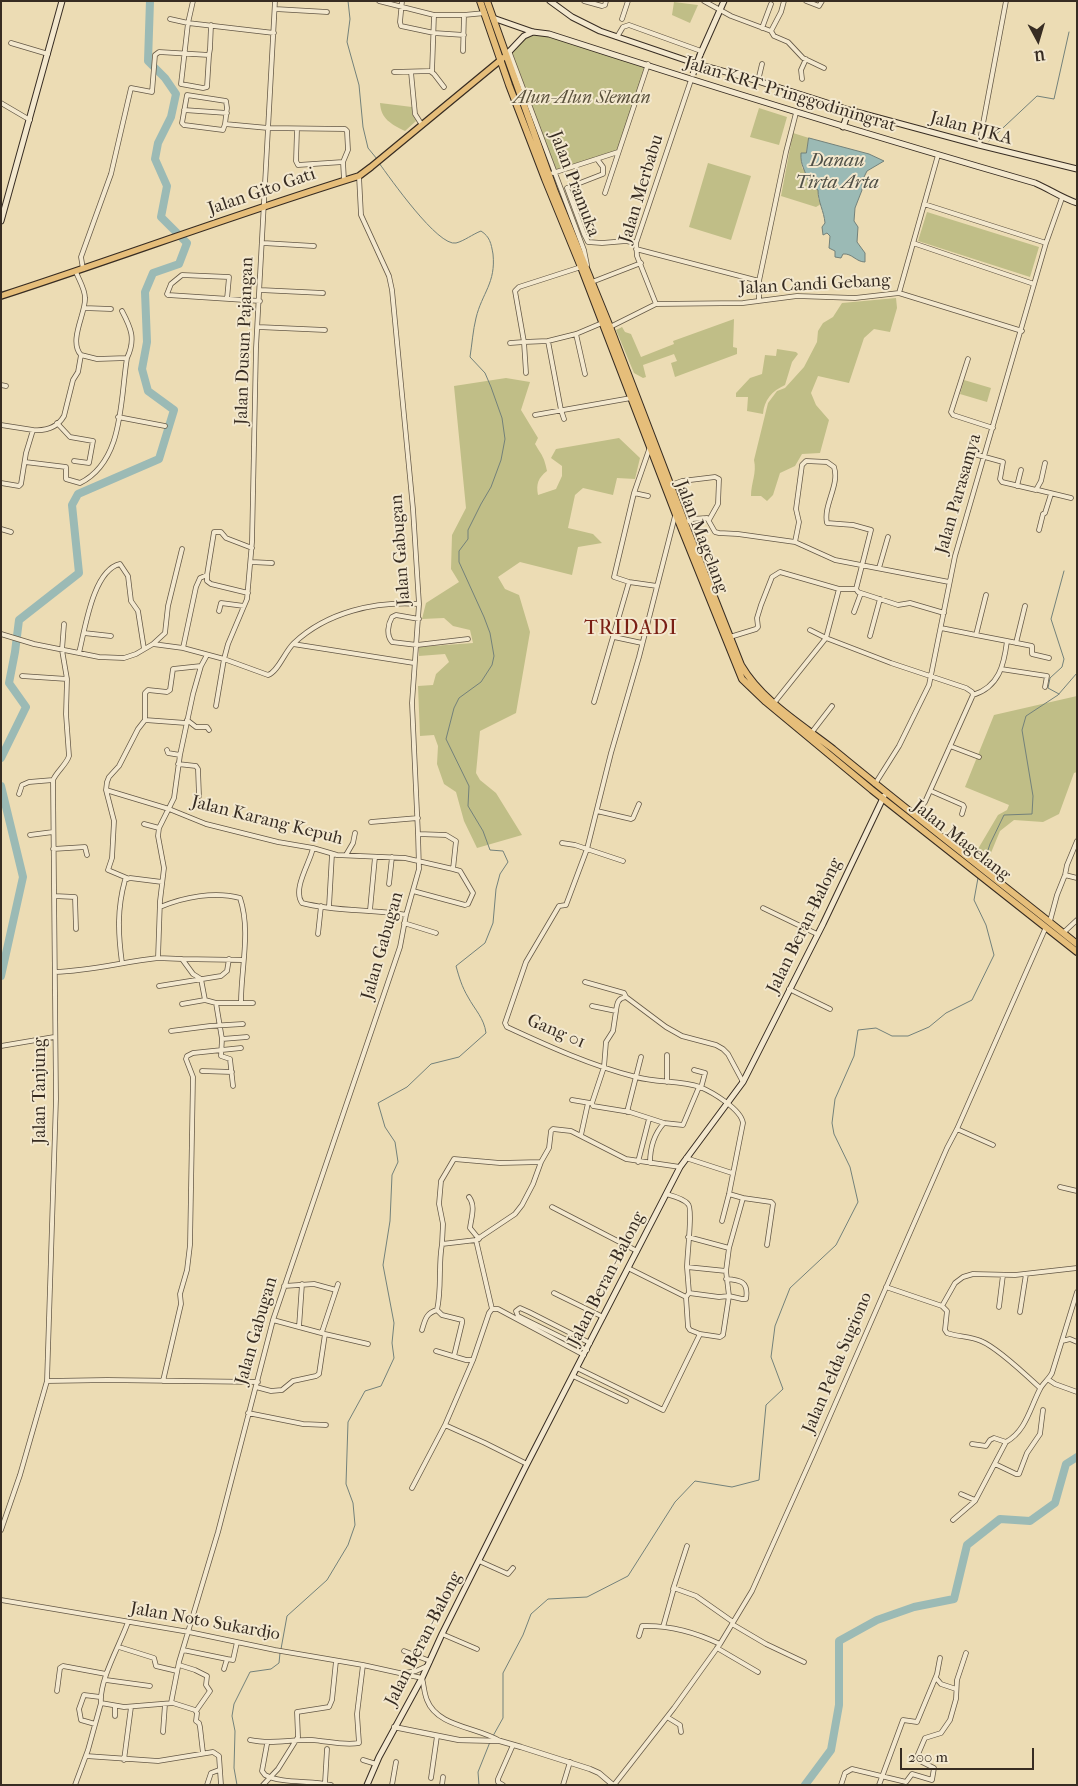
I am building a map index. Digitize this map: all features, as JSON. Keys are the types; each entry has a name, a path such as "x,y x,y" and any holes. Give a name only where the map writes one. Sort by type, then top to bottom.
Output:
{"highway":[{"name":"Jalan Magelang","path":"480,1 500,60 550,191 592,282 610,327 631,398 742,679 766,702 884,796 1048,924 1064,933 1077,944"},
{"name":"Jalan Magelang","path":"487,1 552,173 602,323 621,363 741,665 756,687 812,732 873,787"},
{"name":"Jalan Magelang","path":"884,796 915,815 1048,924 1077,952"}],"main road":[{"path":"1,222 62,1"},
{"name":"Jalan PJKA","path":"550,1 587,25 617,38 694,63 849,110 979,145 1076,167"},
{"path":"692,77 700,53 724,1"},
{"name":"Jalan KRT Pringgodiningrat","path":"493,18 534,32 549,34 692,77 796,112 938,156 1035,183 1062,198 1077,203"},
{"path":"508,53 524,36 534,32"},
{"name":"Jalan Gito Gati","path":"1,296 83,270 264,206 359,176 508,53"},
{"path":"843,127 849,110"},
{"name":"Jalan Beran-Balong","path":"367,1785 394,1727 422,1678 527,1464 680,1167 743,1082 884,796"}],"street":[{"path":"193,1 188,23 180,84 205,88 208,84 211,25"},
{"name":"Jalan Dusun Pajangan","path":"216,706 228,644 248,593 251,562 258,327 275,1"},
{"path":"379,1 402,4 434,15 485,13"},
{"path":"584,1 602,6 605,5 606,1"},
{"path":"622,19 628,1"},
{"path":"704,1 731,16 771,31 774,36 788,42 796,52 806,59 824,68"},
{"path":"771,31 781,12 784,1"},
{"path":"806,1 819,6 822,1"},
{"path":"979,145 1006,1"},
{"path":"402,4 400,25 434,33 464,35"},
{"path":"762,28 771,4"},
{"path":"275,9 327,12"},
{"path":"434,15 432,72 444,87"},
{"path":"463,51 464,15"},
{"path":"170,19 188,23 274,33"},
{"path":"617,38 623,27 629,25 700,53"},
{"path":"11,44 48,54"},
{"path":"83,270 81,257 111,174 131,88 152,92 155,55 159,52 208,55"},
{"path":"802,78 801,70 806,59"},
{"path":"604,193 648,64"},
{"path":"758,81 762,64"},
{"path":"394,72 432,72"},
{"path":"411,72 415,114 422,125"},
{"name":"Jalan Merbabu","path":"656,304 640,263 636,243 692,77"},
{"path":"187,95 225,100 226,124 223,130 184,125 182,123 184,110 187,95"},
{"path":"1,103 30,120"},
{"path":"184,110 227,114"},
{"path":"759,301 759,281 796,112"},
{"path":"226,124 268,128 345,129 347,131 348,150 343,162 344,180"},
{"path":"297,129 296,161 298,165 343,162"},
{"path":"552,173 618,152"},
{"path":"899,293 938,156"},
{"path":"597,159 604,168 603,174"},
{"path":"558,191 612,170"},
{"name":"Jalan Gabugan","path":"171,1703 177,1671 218,1532 273,1320 400,947 404,923 418,870 418,818 412,703 419,604 413,509 392,290 389,276 360,215 359,176"},
{"name":"Jalan Pramuka","path":"567,188 588,242 626,241 636,243"},
{"name":"Jalan Parasamya","path":"873,787 899,746 929,685 955,556 1022,331 1046,243 1062,198"},
{"path":"924,204 1046,243"},
{"path":"263,242 314,246"},
{"path":"914,243 1034,284"},
{"path":"636,250 759,281"},
{"path":"592,282 640,263"},
{"path":"526,373 524,342 516,289 585,269"},
{"path":"1,425 44,431 52,428 64,416 73,380 78,372 81,355 78,351 77,340 85,296 76,272"},
{"path":"227,299 229,277 182,274 171,284 167,294 168,295 227,299 260,301"},
{"path":"260,290 323,292"},
{"name":"Jalan Candi Gebang","path":"610,327 656,304 743,303 797,296 855,298 899,293 1022,331"},
{"path":"84,308 111,309"},
{"path":"25,462 66,467 66,478 74,483 82,483 96,472 107,458 112,447 127,358 133,338 122,310"},
{"path":"510,343 548,341 576,334 602,323"},
{"path":"258,327 326,330"},
{"path":"576,334 585,374"},
{"path":"548,341 564,419"},
{"path":"81,355 97,359 127,358"},
{"path":"968,358 951,412 953,415 993,428"},
{"path":"535,415 631,398"},
{"path":"118,417 165,426"},
{"path":"57,423 70,437 93,441 89,463 74,461"},
{"path":"1,483 19,486 21,484 33,430"},
{"path":"650,446 634,493 614,577 629,582 657,586"},
{"path":"974,454 1002,462 1001,481 1071,498"},
{"path":"795,542 799,522 796,509 802,465 806,461 827,462 834,467 836,478 826,522 853,525 871,530 856,589"},
{"path":"1038,490 1045,463"},
{"path":"1016,486 1021,470"},
{"path":"670,485 682,481 719,479 718,504 709,520 712,528 719,533 795,542 834,560 950,582"},
{"path":"634,493 648,496"},
{"path":"1039,530 1051,494"},
{"path":"587,849 610,753 676,515"},
{"path":"685,523 698,518 709,520"},
{"path":"1,529 11,532"},
{"path":"248,593 211,584 206,581 214,532 221,532 226,538 252,548"},
{"path":"879,568 888,537"},
{"path":"1,634 34,644 116,659 136,654 153,644 165,633 168,606 182,549"},
{"path":"251,562 272,563"},
{"path":"79,653 101,578 114,565 120,564 128,576 132,601 138,611 144,649"},
{"path":"730,637 751,632 758,627 757,618 760,605 772,577 777,572 839,589 856,589 861,593 898,604 910,603 944,613"},
{"path":"183,648 198,582 203,576 207,575"},
{"path":"594,702 629,582"},
{"path":"774,702 826,638 839,589"},
{"path":"854,612 861,593"},
{"path":"976,635 986,595"},
{"path":"870,636 880,599"},
{"path":"219,611 221,603 244,606"},
{"path":"153,644 183,648 224,659 268,675 274,672 293,644 314,628 332,618 376,605 419,604"},
{"path":"1016,643 1025,606"},
{"path":"419,619 392,616 388,632 392,642 417,645 468,639"},
{"path":"19,794 22,785 29,782 53,780 68,761 66,679 62,650 64,624"},
{"path":"941,628 1032,646 1032,654 1049,658"},
{"path":"810,630 826,638 966,688 973,695"},
{"path":"84,633 110,636"},
{"path":"614,637 642,643"},
{"path":"915,815 921,810 931,791 973,695 992,685 1001,669 1007,641"},
{"path":"293,644 414,663"},
{"name":"Jalan Karang Kepuh","path":"158,828 176,792 178,764 194,686 207,655"},
{"path":"162,882 127,878 108,870 112,858 114,821 106,790 109,777 119,766 138,728 145,720 144,696 148,690 167,692 170,690 173,669 201,666"},
{"path":"1001,669 1047,676 1045,687"},
{"path":"22,676 66,679"},
{"path":"812,732 832,706"},
{"path":"145,720 187,721 196,727 207,727 209,730"},
{"path":"950,746 979,757"},
{"path":"167,750 168,753 180,755"},
{"path":"178,764 196,766 198,769 199,796"},
{"name":"Jalan Tanjung","path":"1,1530 20,1475 47,1381 56,1099 53,780"},
{"path":"106,790 169,808"},
{"path":"931,791 963,805 962,814"},
{"path":"597,811 631,819 639,804"},
{"name":"Jalan Karang Kepuh","path":"169,808 206,824 278,842 314,848 332,854 392,857 453,869"},
{"path":"371,822 418,818"},
{"path":"144,824 158,828 159,843 164,860 158,958"},
{"path":"30,835 53,832"},
{"path":"346,855 353,843 355,833"},
{"path":"413,891 456,904 468,904 472,893 460,871 453,869 456,841 446,835 418,834"},
{"name":"Jalan Pelda Sugiono","path":"614,1785 719,1646 752,1591 946,1148 957,1129 1048,924 1057,895 1066,875 1067,865 1077,841"},
{"path":"562,843 623,860"},
{"path":"53,849 85,847 87,855"},
{"path":"314,848 300,882 299,898 302,903 406,915"},
{"name":"Gang 01","path":"587,849 566,905 559,906 526,962 506,1025 530,1037 604,1067 637,1078 700,1087 728,1104"},
{"path":"329,907 332,854"},
{"path":"370,910 375,856"},
{"path":"389,884 392,857"},
{"path":"1066,875 1077,878"},
{"path":"122,963 118,928 120,896 127,878"},
{"path":"160,907 175,901 194,898 229,895 240,898 246,925 240,1002"},
{"path":"54,896 75,897 76,929"},
{"path":"318,934 321,906"},
{"path":"763,908 817,934"},
{"path":"1064,933 1077,920"},
{"path":"404,923 436,933"},
{"path":"55,972 87,970 158,958 242,960"},
{"path":"182,959 193,974 201,979 205,1000"},
{"path":"159,986 220,976 227,971 228,959"},
{"path":"585,982 620,991 666,1027 682,1036 716,1045 728,1054 743,1082"},
{"path":"789,989 830,1009"},
{"path":"581,1136 590,1103 604,1067 606,1042 613,1031 618,1001 626,997"},
{"path":"182,1004 205,1000 216,1003 253,1003"},
{"path":"216,1003 222,1039 221,1056 230,1059 233,1086"},
{"path":"592,1006 616,1011"},
{"path":"171,1031 243,1024"},
{"path":"1,1046 54,1037"},
{"path":"222,1039 247,1037"},
{"path":"163,1380 182,1304 180,1294 190,1245 193,1116 192,1073 187,1062 187,1056 241,1048"},
{"path":"667,1082 668,1055"},
{"path":"627,1112 641,1057"},
{"path":"572,1100 590,1103 595,1107 627,1112 664,1123 683,1125 705,1073 694,1070"},
{"path":"202,1071 232,1072"},
{"path":"722,1221 743,1122 739,1113 728,1104"},
{"path":"638,1162 649,1118"},
{"path":"650,1163 656,1134 664,1123"},
{"path":"442,1244 478,1239 515,1214 522,1205 533,1184 541,1162 550,1148 551,1131 553,1128 581,1136 626,1159 680,1167"},
{"path":"957,1129 993,1144"},
{"path":"686,1158 732,1173"},
{"path":"454,1356 462,1322 460,1319 442,1315 438,1310 441,1294 440,1267 443,1224 439,1204 441,1181 454,1159 500,1163 541,1162"},
{"path":"1060,1187 1077,1191"},
{"path":"666,1194 683,1200 690,1207 691,1213 687,1267 688,1327 690,1330 700,1334 720,1337 723,1335 729,1296 726,1279 729,1248 743,1198"},
{"path":"729,1194 771,1202 773,1204 767,1246"},
{"path":"412,1488 445,1425 473,1360 492,1309 478,1239 470,1228 473,1201 469,1197"},
{"path":"552,1207 637,1251"},
{"path":"688,1237 729,1248"},
{"path":"687,1267 726,1271"},
{"path":"628,1268 687,1295 729,1296 744,1299 747,1296 747,1288 743,1282 726,1279"},
{"path":"942,1306 955,1283 963,1277 973,1274 1026,1274 1077,1268"},
{"path":"1020,1312 1026,1274"},
{"path":"999,1306 1003,1275"},
{"path":"299,1327 302,1284"},
{"path":"284,1286 314,1284 336,1290"},
{"path":"256,1388 271,1391 282,1390 293,1381 318,1376 324,1333 338,1284"},
{"path":"886,1287 942,1306 947,1311 945,1330 947,1333 957,1337 973,1338 984,1342 1040,1388"},
{"path":"953,1520 972,1505 1006,1442 1020,1431 1040,1388 1049,1380 1072,1317 1077,1292"},
{"path":"554,1293 603,1317"},
{"path":"585,1352 518,1316 516,1311 520,1308 590,1343"},
{"path":"492,1309 498,1309 585,1352"},
{"path":"422,1330 427,1315 438,1310"},
{"path":"273,1320 368,1344"},
{"path":"578,1368 662,1410 700,1334"},
{"path":"1062,1341 1066,1339 1077,1342"},
{"path":"436,1351 466,1360 473,1360"},
{"path":"574,1376 626,1401"},
{"path":"47,1381 163,1380 258,1382"},
{"path":"1049,1380 1077,1392"},
{"path":"994,1464 1019,1474 1027,1453 1040,1434 1043,1410"},
{"path":"248,1413 303,1424 326,1425"},
{"path":"445,1425 485,1442 527,1464"},
{"path":"972,1444 986,1446 994,1438 1006,1442"},
{"path":"961,1494 975,1500"},
{"path":"663,1627 687,1546"},
{"path":"479,1561 508,1574 512,1568"},
{"path":"673,1589 677,1588 696,1596 766,1644 804,1662"},
{"name":"Jalan Noto Sukardjo","path":"1,1600 189,1632 422,1678"},
{"path":"75,1785 86,1756 101,1703 100,1697 106,1680 106,1674 128,1622"},
{"path":"639,1636 642,1626 679,1628 696,1633 758,1672"},
{"path":"442,1634 477,1649"},
{"path":"183,1650 233,1660 237,1642"},
{"path":"119,1647 154,1658 156,1666 177,1671"},
{"path":"403,1674 416,1671 428,1664 404,1650"},
{"path":"841,1785 845,1772 852,1768 906,1782 912,1774 931,1783 934,1768 916,1759 925,1738 941,1733 950,1720 956,1700 957,1680 966,1653"},
{"path":"878,1785 903,1720 917,1722 936,1678 940,1658"},
{"path":"224,1669 227,1659"},
{"path":"263,1785 268,1777 278,1768 298,1735 298,1712 327,1708 331,1704 336,1661"},
{"path":"179,1665 208,1676 206,1685 210,1691 209,1695 196,1711 203,1753"},
{"path":"250,1740 267,1744 295,1741 359,1743 357,1714 363,1665"},
{"path":"57,1691 60,1668 63,1666 106,1674"},
{"path":"422,1678 426,1700 435,1713 443,1719 500,1741 570,1762 599,1773 614,1785"},
{"path":"936,1678 941,1684 956,1688"},
{"path":"106,1680 150,1686"},
{"path":"95,1724 81,1720 80,1710 84,1695 100,1697"},
{"path":"101,1703 115,1706 131,1706 171,1703 196,1711"},
{"path":"163,1732 165,1704"},
{"path":"115,1706 115,1716"},
{"path":"124,1760 131,1706"},
{"path":"667,1717 680,1725 681,1732"},
{"path":"394,1727 474,1742 500,1741"},
{"path":"431,1778 437,1736"},
{"path":"267,1744 263,1774 268,1777 328,1784 328,1749"},
{"path":"503,1785 498,1782 498,1779 513,1745"},
{"path":"86,1756 158,1762 212,1752 218,1754 221,1785"},
{"path":"363,1760 376,1764"},
{"path":"392,1785 396,1762"},
{"path":"563,1785 570,1762"},
{"path":"207,1785 211,1773 219,1770"},
{"path":"442,1785 443,1777"}],"green space":[{"path":"674,2 698,5 690,23 672,15"},
{"name":"Alun-Alun Sleman","path":"533,32 648,64 618,152 555,172 509,51 524,36"},
{"path":"380,103 412,107 412,114 416,121 405,131 395,126 382,113"},
{"path":"759,108 787,117 779,145 750,137"},
{"path":"793,133 809,138 806,153 801,153 802,168 807,172 808,182 818,190 818,198 821,204 816,207 781,196"},
{"path":"708,163 751,176 731,240 689,227"},
{"path":"927,212 1039,247 1030,277 918,241"},
{"path":"896,298 897,308 890,332 874,329 864,338 849,383 818,376 811,393 816,405 829,420 820,453 802,454 795,466 780,473 773,495 767,501 761,496 751,496 755,469 754,460 768,403 777,391 785,388 804,367 817,342 818,331 823,323 833,317 842,303"},
{"path":"734,319 733,347 737,348 737,354 675,377 671,363 677,361 674,354 643,365 646,377 643,378 634,373 616,330 622,327 625,332 631,334 641,357 674,344 673,341"},
{"path":"777,349 798,354 792,362 785,385 770,396 765,404 763,414 747,411 748,397 736,397 736,393 750,378 762,374 765,355 776,356"},
{"path":"506,378 530,382 521,410 538,438 535,444 544,459 547,471 538,481 538,495 556,489 562,476 562,466 551,458 556,449 619,438 640,458 635,479 617,478 613,495 583,488 575,495 568,528 593,534 602,543 578,547 572,575 520,562 498,577 505,589 519,595 530,632 516,713 480,731 476,773 480,780 496,793 522,835 477,848 464,821 456,792 444,784 437,764 438,746 434,735 420,736 418,686 433,685 436,674 449,662 445,654 419,656 419,647 473,643 470,630 453,626 444,618 422,619 426,603 459,582 451,569 452,535 466,508 454,386"},
{"path":"964,380 991,388 987,402 960,394"},
{"path":"1077,696 1077,772 1074,773 1059,814 1043,822 1014,820 1000,831 988,860 984,860 975,854 998,815 1007,810 1009,805 965,787 994,715"}],"water":[{"name":"Danau Tirta Arta","path":"809,138 869,154 884,161 867,171 855,208 854,221 858,227 857,242 865,253 865,262 846,254 843,254 841,258 835,257 835,251 829,248 830,236 827,233 823,235 822,227 825,223 818,190 808,183 801,161 801,153 806,153"}],"waterway":[{"path":"1,758 26,707 9,683 19,620 79,573 72,505 78,494 159,459 174,410 148,391 142,369 147,342 145,292 153,273 179,264 187,243 161,217 167,186 155,159 158,143 171,117 176,94 165,78 148,61 150,1"},
{"path":"348,1 350,19 347,42 359,85 363,127 368,148 377,159"},
{"path":"989,141 1037,96 1054,99 1069,32"},
{"path":"281,1649 287,1616 327,1580 348,1545 355,1525 353,1503 346,1484 348,1422 365,1391 381,1386 394,1358 392,1343 394,1323 383,1265 390,1221 392,1175 398,1162 395,1142 385,1127 378,1103 407,1087 431,1064 459,1057 486,1033 481,1018 464,989 456,966 485,943 493,923 496,889 500,874 508,862 503,851 490,850 483,831 468,806 469,786 446,739 454,708 459,698 481,682 492,665 494,656 490,633 459,562 459,551 468,539 468,530 491,487 501,460 505,439 502,418 491,387 485,373 470,357 476,318 491,280 493,264 492,247 490,241 481,231 456,243 448,241 438,234 403,196 379,163"},
{"path":"1059,694 1048,688 1050,678 1062,667 1064,659 1051,619 1064,571"},
{"path":"983,865 990,844 1004,815 1032,814 1033,796 1022,730 1026,716 1058,695 1077,673"},
{"path":"1,786 23,877 1,976"},
{"path":"493,1736 503,1718 503,1673 523,1635 531,1614 548,1599 587,1597 628,1576 675,1502 695,1481 732,1487 759,1480 766,1405 783,1389 771,1357 775,1326 790,1288 836,1245 858,1202 850,1167 834,1134 832,1123 835,1099 854,1056 858,1030 876,1028 892,1036 908,1036 929,1027 946,1013 972,1000 994,955 986,925 974,900 978,878"},
{"path":"805,1785 831,1750 839,1705 839,1641 877,1620 914,1607 954,1599 967,1545 1000,1519 1030,1521 1055,1503 1066,1464 1077,1457"},
{"path":"237,1785 234,1768 235,1731 232,1716 234,1704 250,1672 271,1669 279,1663 280,1653"},
{"path":"479,1785 478,1772 490,1742"}],"district":[{"name":"TRIDADI","path":"631,629"}]}
